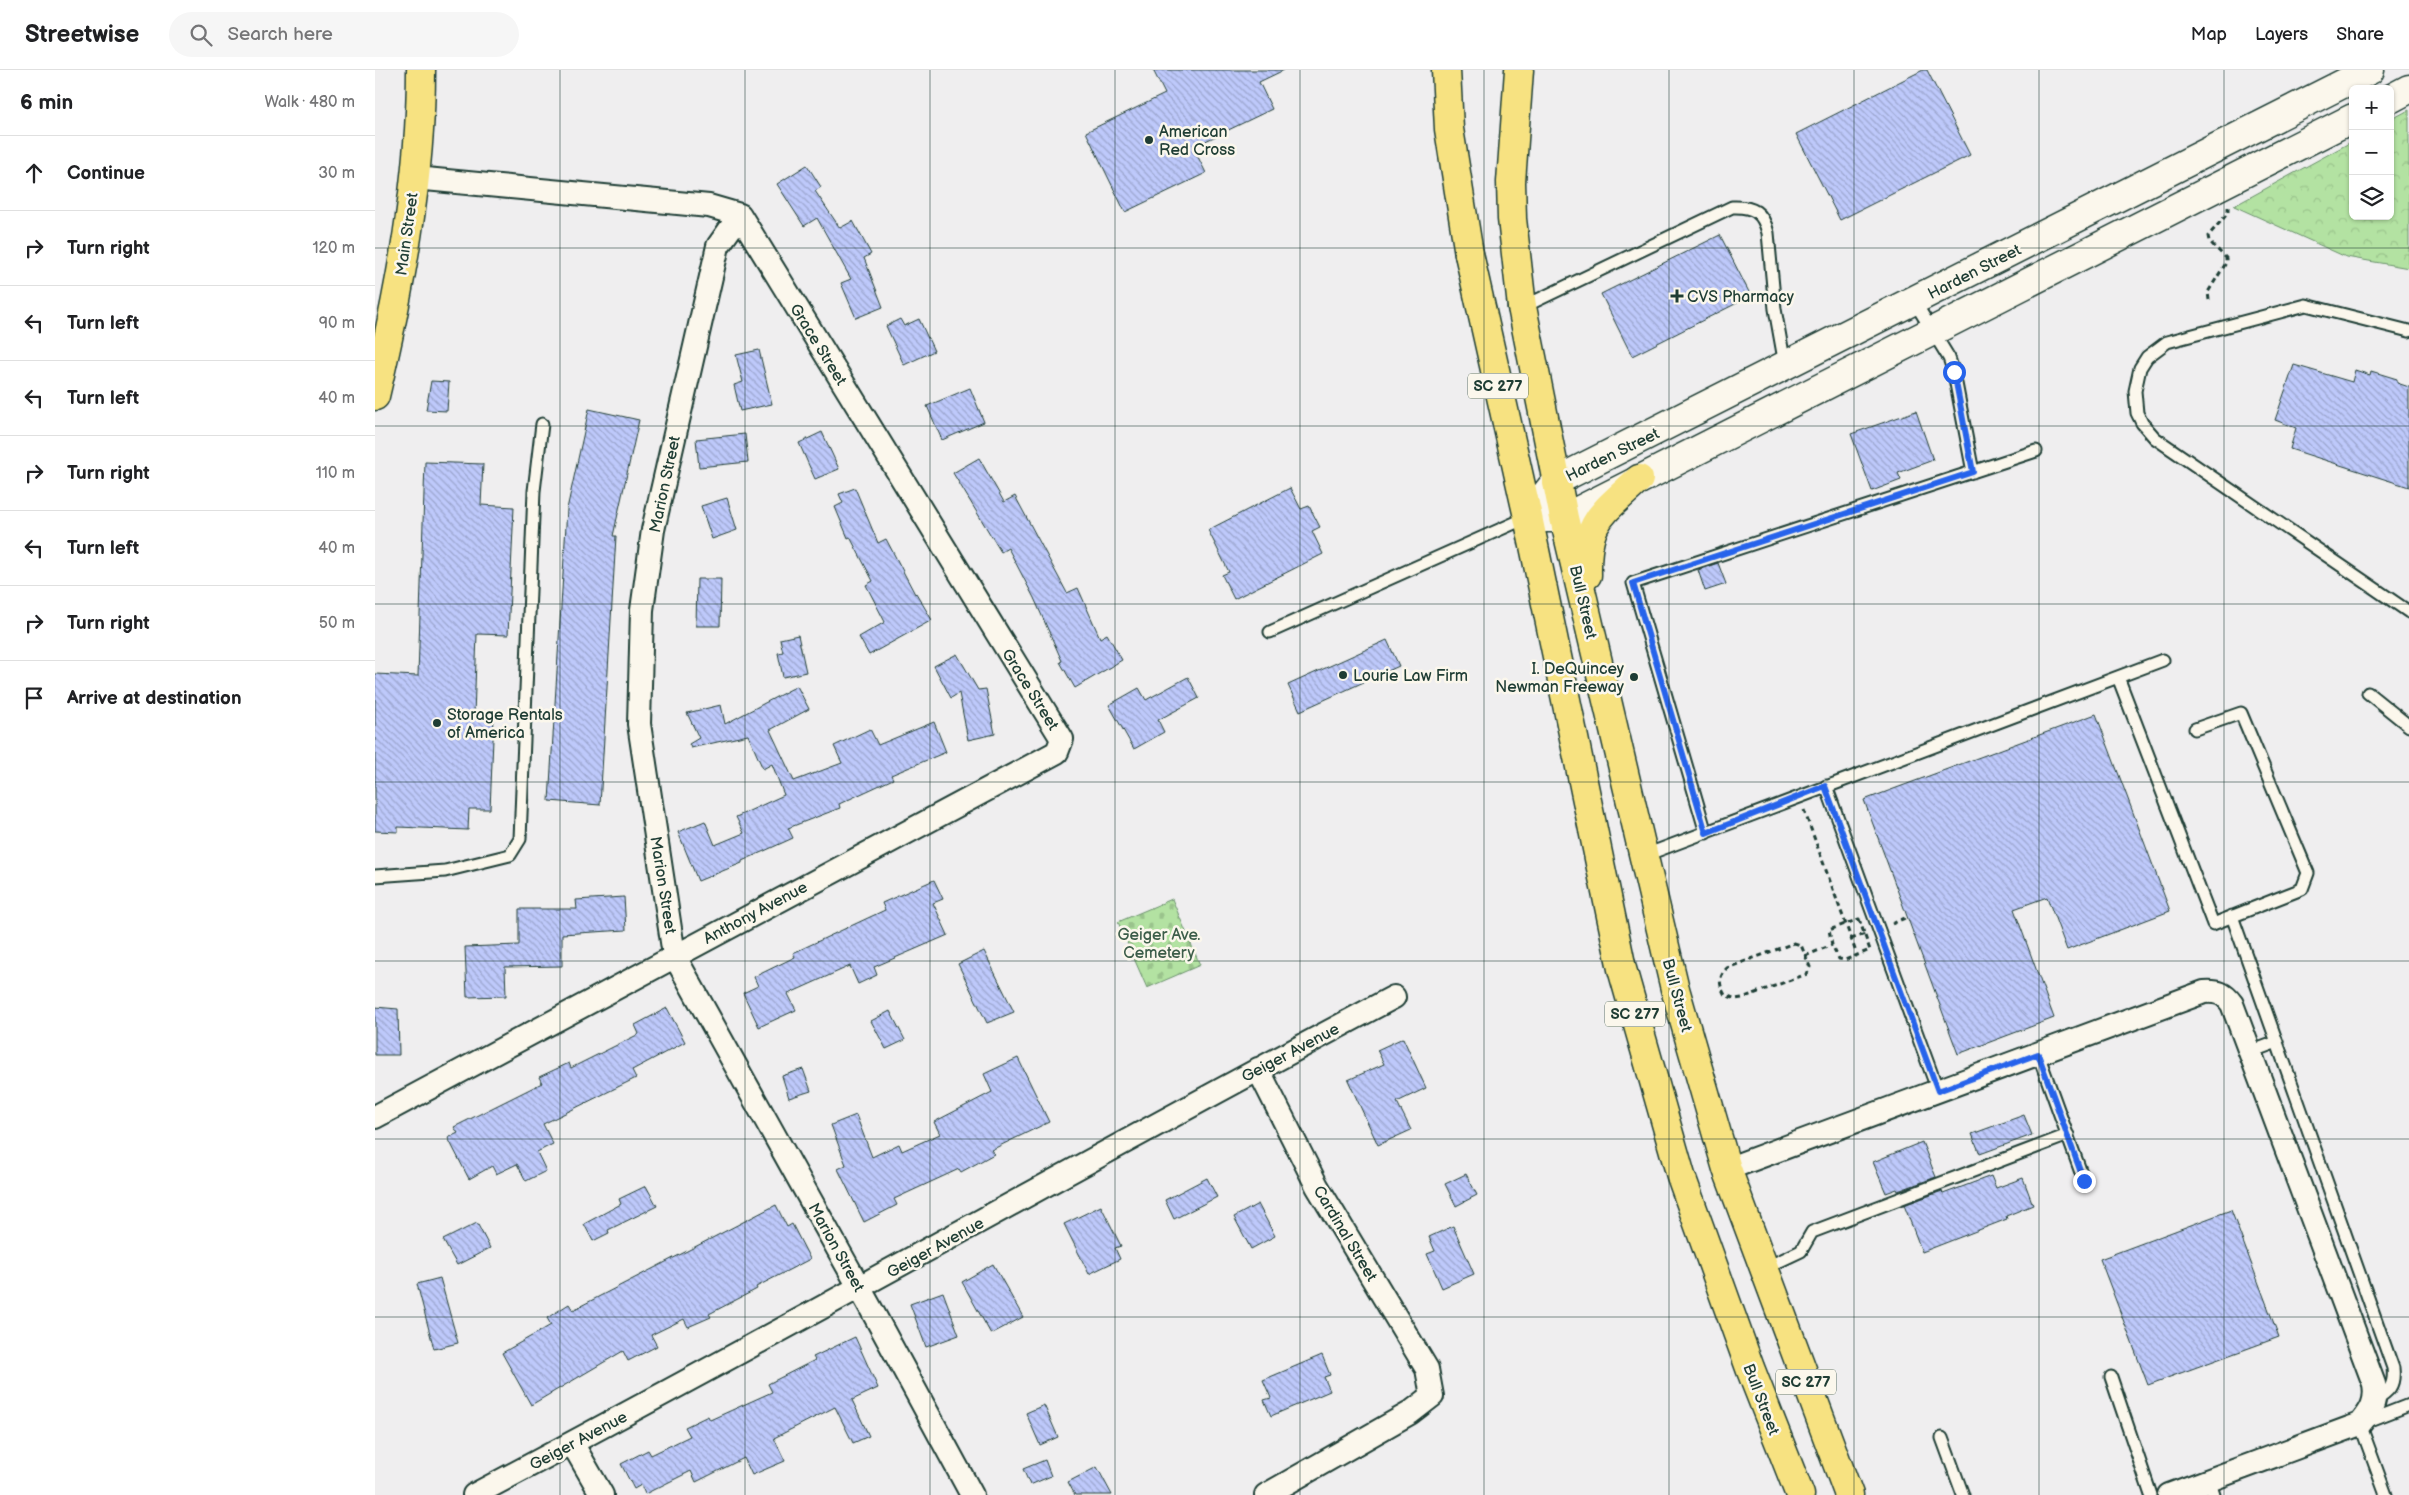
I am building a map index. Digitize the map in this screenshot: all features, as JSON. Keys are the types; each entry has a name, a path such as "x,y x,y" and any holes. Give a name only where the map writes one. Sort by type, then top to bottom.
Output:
{"main road":[{"name":"Main Street","path":"375,396 404,257 415,178 421,70"},
{"name":"SC 277","path":"1446,70 1449,129 1469,254 1528,517"},
{"name":"SC 277","path":"1519,70 1511,182 1513,229 1522,307 1556,481"},
{"name":"Harden Street","path":"1528,517 1556,481 2371,70"},
{"path":"2394,97 2409,89"},
{"name":"Harden Street","path":"1528,517 1564,518 2349,120"},
{"path":"1588,621 1587,548 1592,530 1606,510 1639,479"},
{"name":"Bull Street","path":"1556,481 1675,989 1727,1169 1849,1495"},
{"name":"Bull Street","path":"1528,517 1622,969 1681,1176 1750,1368 1800,1495"}],"street":[{"path":"415,178 709,206 740,216"},
{"name":"Grace Street","path":"740,216 1062,739 1057,752"},
{"name":"Marion Street","path":"740,216 718,246 653,530 642,610 639,724 675,955 972,1495"},
{"name":"Anthony Avenue","path":"375,1117 1057,752"},
{"path":"1727,1169 2204,992 2216,991 2226,996 2232,1004 2374,1384 2375,1400 2372,1409 2360,1424 2212,1488 2169,1495"},
{"name":"Geiger Avenue","path":"474,1495 859,1288 1258,1068 1394,997"},
{"name":"Cardinal Street","path":"1258,1068 1317,1186 1427,1369 1431,1396 1410,1413 1266,1495"},
{"path":"572,1443 602,1495"}],"lane":[{"path":"1522,307 1732,207 1745,206 1758,211 1765,221 1775,309 1785,367"},
{"path":"1914,301 1949,358 1954,372 1973,472"},
{"path":"2409,331 2307,305 2167,342 2147,357 2139,373 2135,391 2137,412 2142,423 2155,438 2409,612"},
{"path":"375,876 445,871 510,855 520,839 534,501 542,424"},
{"path":"1706,833 1633,583 2036,451"},
{"path":"1270,632 1528,517"},
{"path":"1643,856 2163,660"},
{"path":"2118,677 2213,924 2302,889 2308,873 2241,713 2195,729"},
{"path":"2368,693 2409,726"},
{"path":"1825,786 1938,1091"},
{"path":"2232,916 2393,1368 2394,1383 2385,1394 2375,1400"},
{"path":"2250,1052 2277,1042"},
{"path":"2038,1054 2084,1181"},
{"path":"1763,1269 1801,1251 1812,1232 2068,1135"},
{"path":"2111,1377 2151,1495"},
{"path":"2386,1495 2360,1424 2409,1405"},
{"path":"1942,1438 1963,1495"}],"path":[{"path":"2209,300 2208,292 2226,263 2224,254 2209,241 2209,236 2228,213 2225,199"},
{"path":"1799,797 1857,955"},
{"path":"1859,919 1829,930 1832,945 1839,959 1845,960 1870,950"},
{"path":"1794,943 1801,945 1805,956 1809,967 1807,974 1736,999 1725,996 1721,988 1722,973 1727,968 1794,943"},
{"path":"1805,956 1832,945"}],"green space":[{"path":"2409,110 2409,268 2346,257 2234,206 2349,143 2349,220 2394,220 2394,118"},
{"name":"Geiger Ave. Cemetery","path":"1172,899 1200,965 1147,988 1118,922"}],"building":[{"name":"American Red Cross","path":"1153,70 1284,70 1259,82 1272,109 1193,147 1206,173 1125,212 1086,132 1165,94"},
{"path":"1923,70 1927,70 1970,155 1840,220 1796,134"},
{"path":"807,165 821,187 815,191 840,228 853,221 871,254 864,258 883,307 856,318 841,283 851,279 817,218 804,226 777,184"},
{"path":"1720,235 1751,296 1632,356 1601,294"},
{"path":"900,319 904,326 919,319 934,351 904,365 886,326"},
{"path":"759,350 772,404 740,411 734,385 743,382 736,355"},
{"path":"2294,365 2352,382 2355,370 2370,375 2371,371 2397,379 2397,383 2409,387 2409,487 2290,449 2296,428 2275,420"},
{"path":"431,381 449,382 447,411 426,410"},
{"path":"970,388 984,422 942,440 927,406"},
{"path":"589,409 639,420 613,536 616,536 600,805 549,801 567,509"},
{"path":"1916,411 1933,460 1898,473 1901,480 1872,491 1851,434"},
{"path":"822,432 839,469 815,479 799,443"},
{"path":"745,434 748,462 699,467 696,439"},
{"path":"979,458 1004,502 1015,496 1067,593 1078,588 1100,638 1107,634 1122,660 1075,688 1060,662 1062,661 1034,598 1008,548 1001,552 953,473"},
{"path":"425,462 483,464 481,505 514,507 508,635 477,634 474,715 494,716 490,809 469,809 468,830 398,827 398,832 375,831 375,674 418,676"},
{"path":"855,488 878,543 886,539 915,594 932,620 869,655 859,637 885,622 866,585 873,581 850,537 848,538 835,507 843,503 839,494"},
{"path":"1290,488 1301,509 1309,506 1320,527 1312,531 1323,554 1234,599 1222,575 1229,572 1208,530"},
{"path":"727,498 737,530 712,539 701,506"},
{"path":"1718,563 1726,584 1705,591 1698,570"},
{"path":"697,579 721,579 720,626 696,626"},
{"path":"798,635 806,672 783,677 778,653 783,652 780,639"},
{"name":"Lourie Law Firm","path":"1387,640 1399,666 1300,711 1288,685"},
{"path":"957,654 978,690 986,689 995,734 968,740 959,693 951,698 934,666"},
{"path":"1188,677 1199,698 1158,720 1164,732 1134,749 1109,705 1139,688 1146,700"},
{"path":"797,686 809,709 770,730 794,781 842,763 834,746 870,729 878,745 934,722 946,752 891,775 893,779 839,804 840,808 788,828 793,838 742,861 742,863 698,881 678,832 705,821 715,845 744,833 736,817 784,795 772,764 763,769 748,735 691,748 689,744 699,738 687,713 721,705 725,724"},
{"path":"2096,714 2170,911 2067,950 2047,897 2014,909 2054,1018 1958,1054 1864,800"},
{"path":"934,880 943,899 933,903 948,935 874,967 877,975 858,984 850,966 788,994 796,1010 759,1027 743,993 758,986 754,977 795,957 793,953 885,910 882,903"},
{"path":"624,897 626,930 562,934 562,966 505,967 506,996 467,997 465,947 519,945 519,909 577,909 576,900"},
{"path":"984,951 1014,1012 987,1023 958,964"},
{"path":"375,1007 398,1009 399,1055 375,1055"},
{"path":"667,1008 685,1042 632,1070 636,1078 543,1124 553,1144 537,1152 546,1171 526,1181 517,1164 496,1174 492,1166 469,1179 448,1138 458,1133 454,1127 542,1083 539,1077 569,1063 571,1068 639,1034 635,1025"},
{"path":"890,1011 905,1040 886,1049 871,1021"},
{"path":"1403,1038 1426,1088 1397,1102 1411,1130 1378,1145 1348,1080 1384,1064 1377,1050"},
{"path":"1018,1058 1049,1122 991,1150 994,1154 961,1172 959,1169 894,1199 897,1205 864,1222 838,1169 846,1165 831,1125 856,1115 872,1157 899,1144 902,1151 940,1134 934,1122 992,1092 984,1074"},
{"path":"803,1069 811,1091 789,1098 782,1076"},
{"path":"2024,1115 2032,1135 1980,1154 1972,1134"},
{"path":"1922,1142 1936,1177 1898,1191 1897,1189 1886,1193 1873,1162"},
{"path":"1466,1174 1477,1195 1456,1206 1445,1184"},
{"path":"1991,1176 1996,1188 2023,1178 2033,1205 2006,1216 2007,1219 1922,1252 1904,1205 1942,1191 1943,1194"},
{"path":"1207,1178 1217,1197 1174,1219 1165,1200"},
{"path":"646,1186 657,1206 608,1230 609,1233 593,1241 584,1224 621,1204 619,1199"},
{"path":"1258,1204 1275,1236 1251,1249 1234,1217"},
{"path":"776,1205 787,1227 792,1224 810,1259 709,1314 711,1317 688,1327 684,1319 651,1335 657,1346 628,1361 623,1351 531,1405 502,1353 551,1325 547,1318 569,1304 573,1310"},
{"path":"1101,1206 1121,1246 1115,1248 1120,1259 1089,1274 1064,1224"},
{"path":"2231,1210 2279,1337 2148,1385 2100,1259"},
{"path":"477,1223 490,1248 457,1265 443,1240"},
{"path":"1453,1226 1474,1274 1442,1288 1427,1254 1435,1251 1429,1237"},
{"path":"993,1264 1023,1317 991,1334 962,1282"},
{"path":"440,1278 458,1343 434,1349 417,1284"},
{"path":"943,1292 959,1335 926,1347 910,1304"},
{"path":"855,1337 878,1388 852,1400 869,1436 853,1443 835,1407 774,1438 785,1461 752,1475 744,1458 696,1482 691,1471 645,1494 641,1485 634,1489 621,1464 648,1450 651,1455 690,1436 685,1427 708,1416 710,1420 772,1392 768,1384 815,1360 813,1357"},
{"path":"1322,1355 1330,1375 1324,1377 1330,1391 1271,1416 1264,1400 1271,1398 1263,1380"},
{"path":"1044,1405 1058,1437 1040,1445 1026,1413"},
{"path":"1045,1460 1051,1476 1030,1485 1023,1469"},
{"path":"1097,1467 1112,1495 1075,1495 1068,1482"}],"place":[{"name":"American Red Cross","path":"1149,140"},
{"name":"CVS Pharmacy","path":"1677,296"},
{"name":"Lourie Law Firm","path":"1343,675"},
{"name":"I. DeQuincey Newman Freeway","path":"1634,677"},
{"name":"Storage Rentals of America","path":"437,723"}],"route":[{"path":"1954,372 1973,472 1633,583 1706,833 1825,786 1938,1091 2038,1054 2084,1181"}]}
